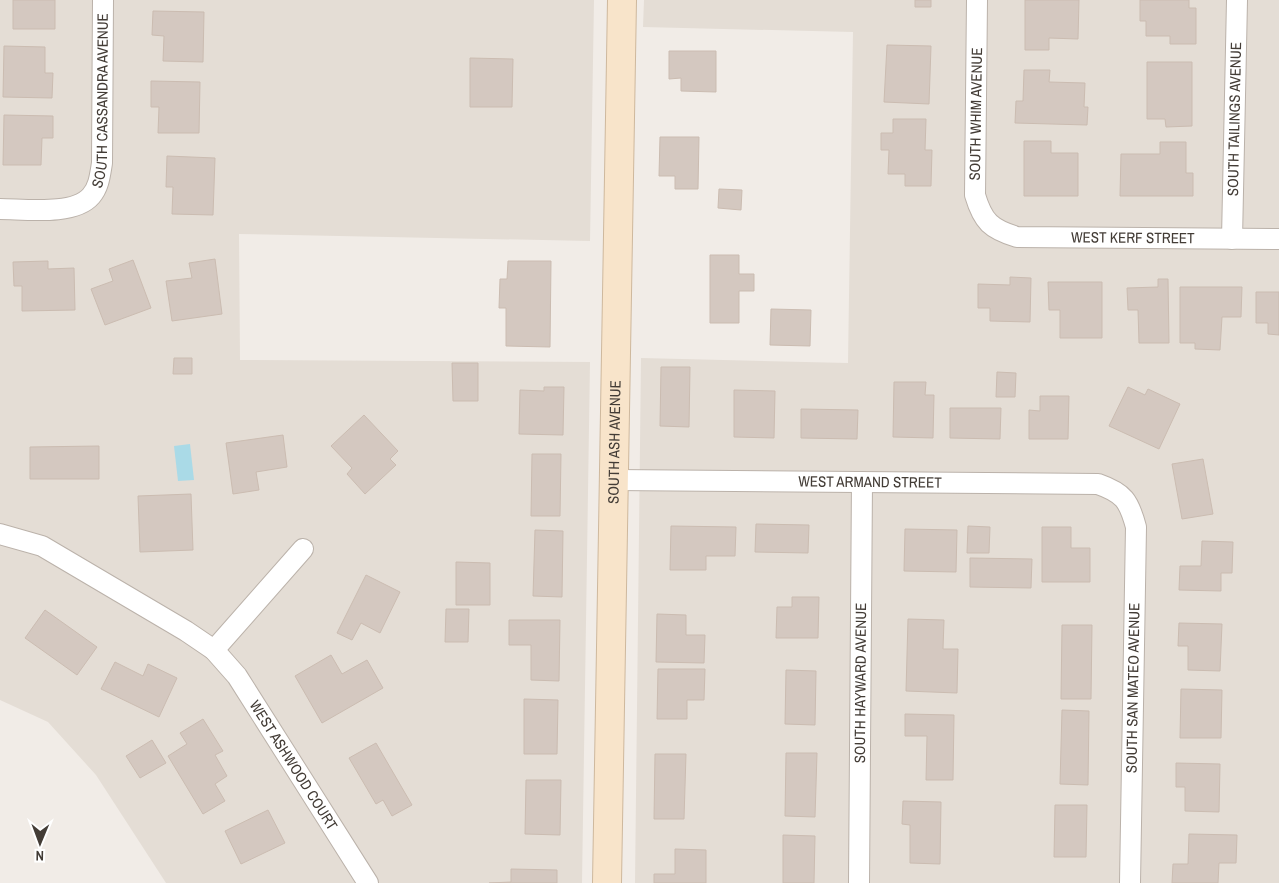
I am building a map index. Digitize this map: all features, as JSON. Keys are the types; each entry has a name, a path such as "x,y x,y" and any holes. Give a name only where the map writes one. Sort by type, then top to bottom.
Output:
{"street":[{"name":"SOUTH CASSANDRA AVENUE","path":"0,209 55,210 73,207 90,197 99,182 102,163 103,0"},
{"name":"SOUTH ASH AVENUE","path":"608,883 622,0"},
{"name":"SOUTH WHIM AVENUE","path":"977,0 975,195 980,211 988,224"},
{"name":"SOUTH TAILINGS AVENUE","path":"1232,239 1238,0"},
{"name":"WEST KERF STREET","path":"988,224 1017,237 1279,239"},
{"name":"WEST ARMAND STREET","path":"614,480 1098,484 1124,496"},
{"name":"SOUTH HAYWARD AVENUE","path":"859,883 862,482"},
{"name":"SOUTH SAN MATEO AVENUE","path":"1124,496 1132,511 1136,527 1130,883"},
{"name":"WEST ASHWOOD COURT","path":"0,534 42,546 186,631 214,650 237,676 368,883"},
{"path":"214,650 303,548"}],"shaded area":[{"path":"0,0 594,0 590,241 239,234 240,360 590,362 582,883 166,883 96,775 48,722 0,700"},
{"path":"644,0 1279,0 1279,883 635,883 641,358 848,363 853,32 643,27"}],"water":[{"path":"190,444 194,480 178,481 174,446"}],"building":[{"path":"13,0 55,0 55,29 13,29"},
{"path":"915,0 931,0 931,7 915,7"},
{"path":"1025,0 1079,0 1078,39 1049,38 1049,50 1025,50"},
{"path":"1140,0 1189,0 1189,8 1196,8 1196,44 1170,44 1170,36 1146,36 1146,21 1140,21"},
{"path":"153,11 204,12 203,62 163,61 164,36 152,35"},
{"path":"887,45 931,46 929,104 884,102"},
{"path":"4,46 45,47 45,73 53,73 52,98 3,97"},
{"path":"669,51 716,51 716,92 681,91 681,78 669,79"},
{"path":"470,58 513,59 512,107 470,107"},
{"path":"1147,62 1192,62 1192,126 1166,127 1165,119 1147,119"},
{"path":"1024,70 1050,70 1049,82 1085,83 1084,107 1088,107 1087,125 1015,123 1016,101 1023,101"},
{"path":"151,81 200,82 199,133 158,133 159,107 151,107"},
{"path":"4,115 53,116 53,138 42,138 41,165 3,165"},
{"path":"893,119 926,119 925,150 932,150 931,186 905,186 905,174 888,174 889,150 881,150 881,133 893,133"},
{"path":"660,137 699,137 698,189 675,189 675,176 659,176"},
{"path":"1024,141 1051,141 1051,153 1078,153 1078,196 1024,196"},
{"path":"1160,142 1186,142 1186,173 1193,173 1193,196 1120,196 1121,154 1160,154"},
{"path":"167,156 215,158 213,215 172,214 173,187 166,187"},
{"path":"719,189 742,190 741,210 718,208"},
{"path":"710,255 739,255 739,274 754,274 754,291 739,291 739,323 710,323"},
{"path":"215,259 222,314 172,321 166,281 192,278 189,263"},
{"path":"133,260 151,308 105,325 91,289 113,281 109,269"},
{"path":"48,261 48,269 74,268 75,310 22,311 22,286 14,286 13,262"},
{"path":"508,261 551,261 550,347 506,346 506,308 499,308 500,279 507,279"},
{"path":"1010,277 1031,278 1030,322 990,321 990,308 978,308 978,284 1010,285"},
{"path":"1158,279 1168,279 1169,343 1139,343 1138,310 1128,310 1127,288 1158,287"},
{"path":"1048,282 1102,282 1102,338 1060,338 1060,310 1049,310"},
{"path":"1180,287 1242,287 1241,317 1222,317 1220,350 1195,349 1195,343 1180,343"},
{"path":"1256,292 1279,292 1279,335 1268,334 1268,323 1256,323"},
{"path":"771,309 811,310 810,346 770,345"},
{"path":"174,358 192,358 192,374 173,374"},
{"path":"452,363 478,363 478,401 453,401"},
{"path":"661,367 690,367 689,427 660,426"},
{"path":"997,372 1016,373 1015,397 996,397"},
{"path":"894,382 926,382 925,395 934,395 933,438 893,437"},
{"path":"544,387 564,387 563,435 519,434 520,390 544,391"},
{"path":"1128,387 1145,395 1148,389 1180,404 1159,449 1109,426"},
{"path":"734,390 775,391 774,438 734,437"},
{"path":"1040,396 1069,396 1068,439 1029,439 1029,410 1040,411"},
{"path":"950,408 1001,408 1000,439 950,438"},
{"path":"801,409 858,410 857,439 801,438"},
{"path":"364,415 398,451 390,459 396,465 365,494 347,474 352,468 331,446"},
{"path":"283,435 287,467 256,472 259,490 233,494 226,443"},
{"path":"99,446 99,479 30,479 30,447"},
{"path":"532,454 561,454 560,516 531,516"},
{"path":"1203,459 1213,514 1182,519 1172,464"},
{"path":"191,494 193,550 140,552 138,496"},
{"path":"756,524 809,525 808,553 755,552"},
{"path":"671,526 736,527 735,556 706,556 706,570 670,570"},
{"path":"968,526 990,527 989,553 967,553"},
{"path":"1042,527 1071,527 1071,548 1090,548 1090,582 1042,582"},
{"path":"905,529 957,530 956,572 904,571"},
{"path":"535,530 563,531 562,597 533,596"},
{"path":"1202,541 1233,542 1232,573 1221,573 1221,591 1179,590 1180,566 1201,566"},
{"path":"970,558 1032,559 1031,588 970,587"},
{"path":"456,562 490,563 490,605 456,605"},
{"path":"366,575 400,592 380,633 361,623 352,640 337,633"},
{"path":"792,597 819,597 818,638 776,638 777,607 792,607"},
{"path":"446,609 469,609 468,642 445,642"},
{"path":"45,610 97,647 77,675 25,638"},
{"path":"657,614 686,615 686,635 705,635 704,663 656,662"},
{"path":"908,619 944,620 943,649 958,649 957,693 906,691"},
{"path":"509,620 560,620 559,681 531,680 531,645 509,645"},
{"path":"1179,623 1222,624 1220,671 1188,670 1188,646 1178,646"},
{"path":"1062,625 1092,625 1091,699 1061,699"},
{"path":"331,655 342,674 367,660 383,688 322,723 295,676"},
{"path":"115,662 143,676 148,664 177,678 159,717 101,689"},
{"path":"658,669 705,669 704,700 687,700 687,719 657,719"},
{"path":"786,670 816,671 815,725 785,724"},
{"path":"1181,689 1222,690 1221,738 1180,738"},
{"path":"524,699 558,700 557,754 524,754"},
{"path":"1062,710 1089,711 1088,785 1060,784"},
{"path":"905,714 954,715 953,780 926,780 927,736 905,736"},
{"path":"203,719 223,751 215,755 227,776 215,784 225,801 203,814 168,756 187,744 180,733"},
{"path":"152,740 166,763 140,778 126,756"},
{"path":"376,743 412,805 392,816 383,800 376,804 349,758"},
{"path":"786,753 817,753 815,817 785,816"},
{"path":"655,754 686,754 684,819 654,819"},
{"path":"1176,763 1220,764 1219,812 1185,811 1185,787 1176,787"},
{"path":"526,780 561,780 560,835 525,834"},
{"path":"903,801 941,802 940,864 910,863 910,825 902,824"},
{"path":"1055,805 1087,805 1086,857 1054,857"},
{"path":"268,810 285,843 241,864 225,831"},
{"path":"1189,834 1237,835 1236,863 1219,863 1218,883 1172,883 1173,864 1188,864"},
{"path":"783,835 815,836 814,883 783,883"},
{"path":"675,849 706,850 706,883 654,883 654,874 675,874"},
{"path":"511,869 557,870 557,883 489,883 511,882"}]}
